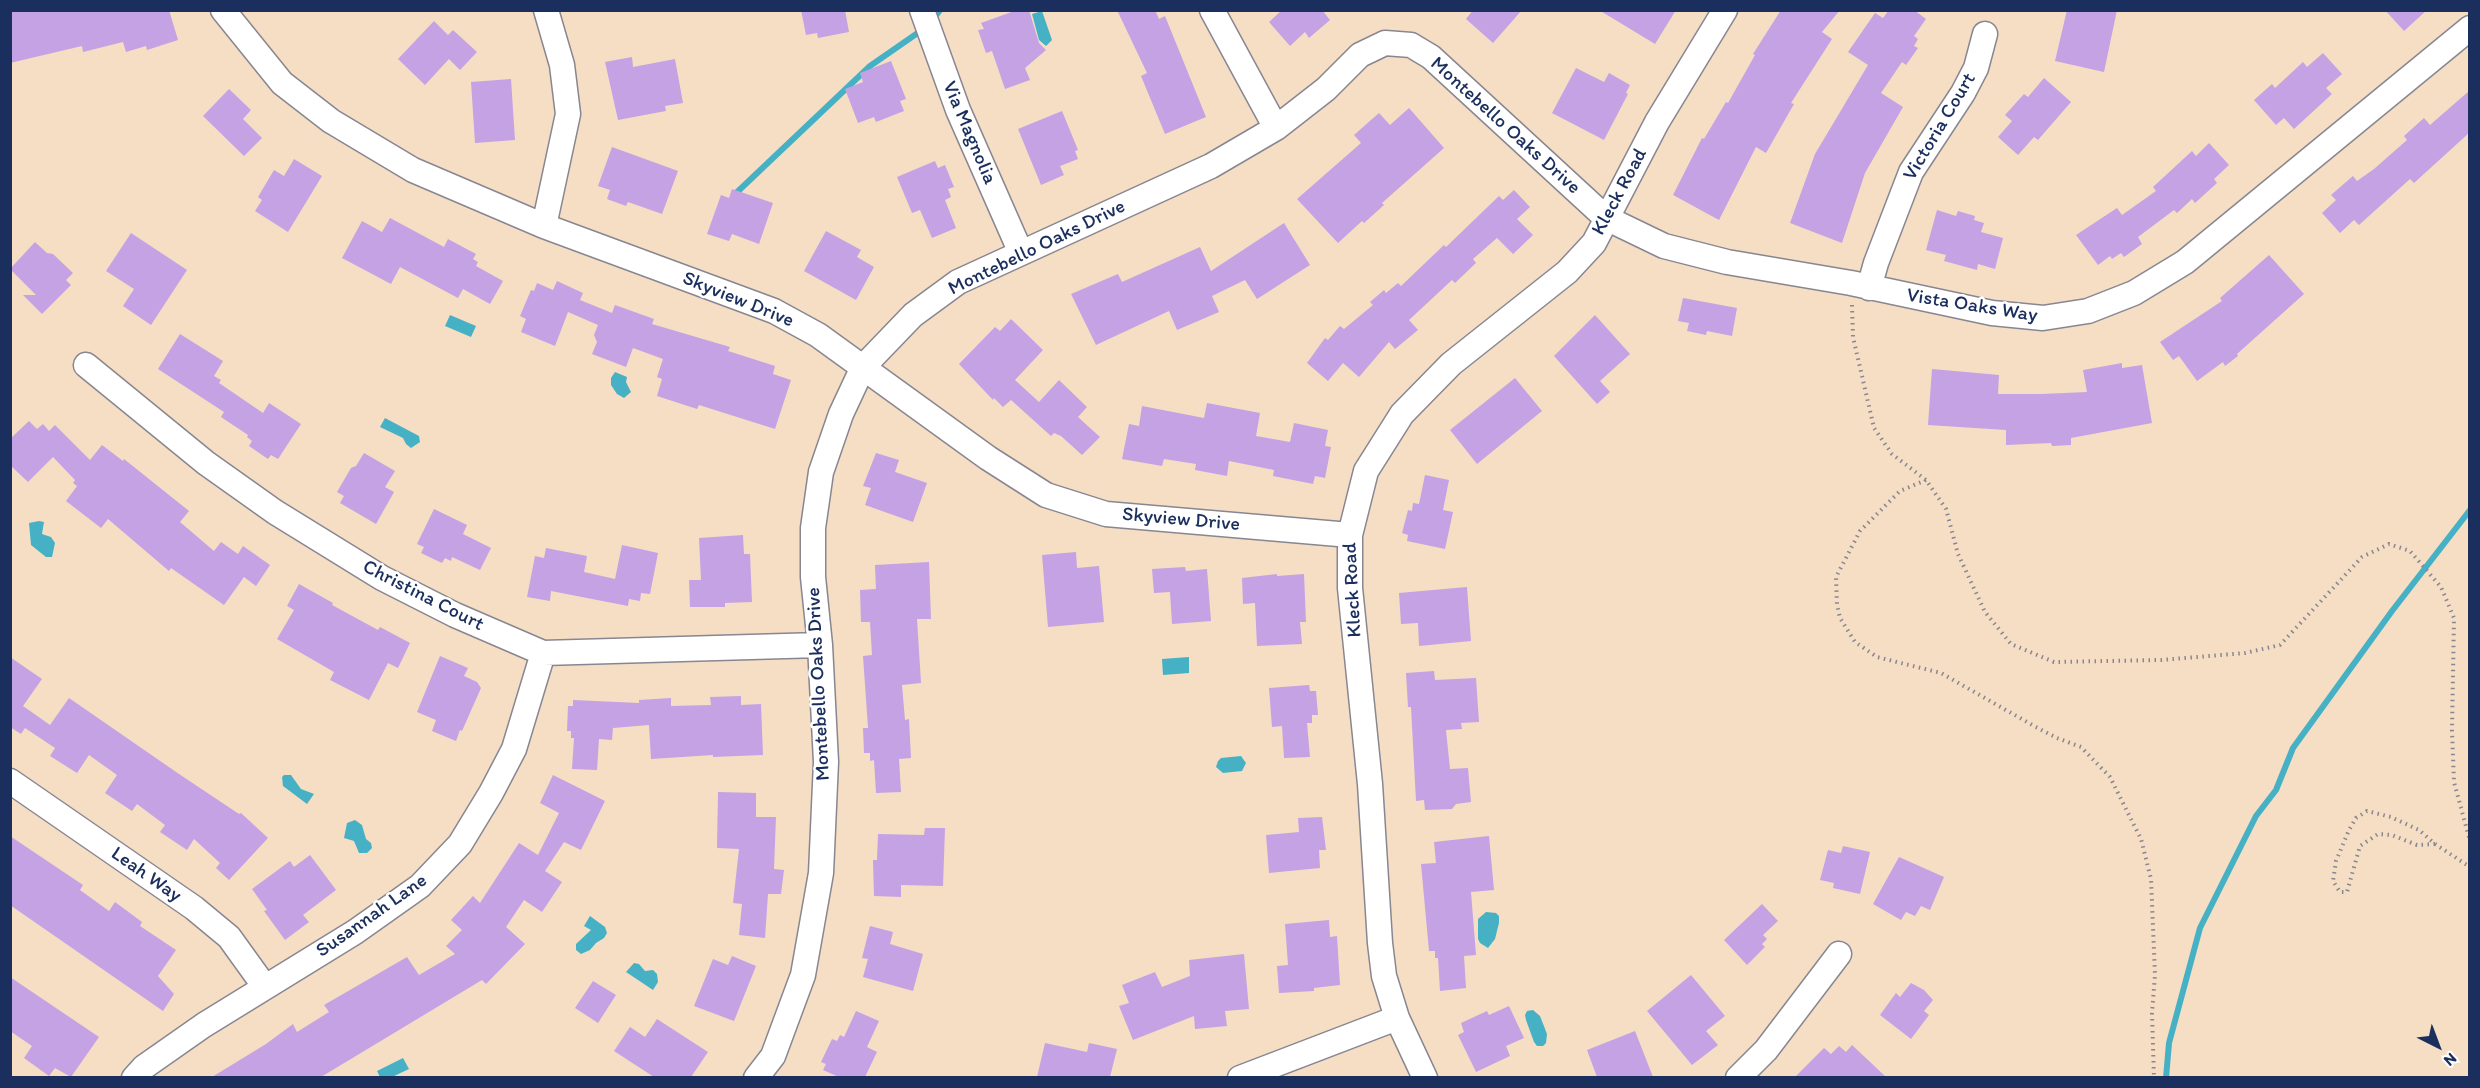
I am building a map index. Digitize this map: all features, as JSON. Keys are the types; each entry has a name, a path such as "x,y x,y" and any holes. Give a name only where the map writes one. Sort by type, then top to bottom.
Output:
{"street":[{"name":"Skyview Drive","path":"223,10 282,83 331,121 413,171 544,226 774,311 818,335 988,458 1046,495 1106,514 1350,535"},
{"path":"544,226 568,114 562,65 546,10"},
{"name":"Via Magnolia","path":"922,10 958,110 1021,253"},
{"path":"1212,10 1276,128"},
{"name":"Kleck Road","path":"1425,1077 1397,1018 1384,976 1380,943 1370,784 1350,588 1350,535 1366,471 1402,414 1451,364 1567,272 1594,243 1657,122 1725,10"},
{"name":"Vista Oaks Way","path":"1606,218 1664,246 1728,262 1860,285 1992,313 2043,318 2088,311 2134,293 2185,262 2469,28"},
{"name":"Victoria Court","path":"1860,285 1876,263 1911,172 1963,93 1976,68 1985,34"},
{"name":"Montebello Oaks Drive","path":"756,1077 773,1056 803,975 821,873 826,762 820,645 813,577 813,538 821,472 841,414 863,367 913,315 958,282 1211,166 1276,128 1326,89 1360,55 1385,42 1411,45 1431,57 1606,218"},
{"name":"Christina Court","path":"86,365 206,463 275,512 382,578 455,615 543,652 820,645"},
{"name":"Susannah Lane","path":"134,1077 144,1067 204,1025 355,932 420,886 459,844 491,793 514,749 543,652"},
{"name":"Leah Way","path":"10,781 194,908 229,938 265,987"},
{"path":"1738,1077 1766,1050 1839,954"},
{"path":"1240,1077 1397,1018"}],"path":[{"path":"1860,285 1853,337 1874,428 1892,454 1926,480 1946,509 1958,554 1984,612 2011,644 2054,662 2161,660 2245,653 2280,645 2362,557 2389,543 2410,551 2441,587 2454,618 2452,730 2454,782 2469,841"},
{"path":"1926,480 1900,491 1860,531 1836,577 1840,618 1855,642 1877,657 1941,673 2034,726 2081,747 2110,777 2141,838 2151,879 2155,975 2152,1013 2154,1077"},
{"path":"2435,844 2417,845 2392,835 2378,834 2360,846 2347,892 2340,892 2333,881 2336,861 2349,830 2356,818 2367,811 2391,817 2419,830 2469,867"}],"water":[{"path":"1042,11 1052,40 1046,46 1039,40 1032,14"},
{"path":"450,315 476,326 471,337 445,326"},
{"path":"615,372 627,377 626,382 631,392 624,398 617,394 611,385 611,378"},
{"path":"385,418 419,436 420,442 411,448 403,438 380,427"},
{"path":"44,522 42,534 51,537 55,543 52,557 46,557 31,545 29,523"},
{"path":"1189,657 1189,673 1163,675 1162,659"},
{"path":"1241,756 1246,763 1242,771 1223,773 1216,767 1221,758"},
{"path":"291,775 301,789 314,794 307,804 283,786 282,777"},
{"path":"355,820 362,825 366,839 371,843 372,848 367,853 359,853 354,841 344,838 347,823"},
{"path":"1486,912 1496,913 1499,916 1495,939 1488,948 1478,939 1478,919"},
{"path":"590,916 605,927 607,933 590,950 581,954 576,950 576,944 591,930 584,926"},
{"path":"634,963 639,964 645,971 653,970 657,974 658,982 653,990 626,972"},
{"path":"1533,1010 1540,1016 1547,1034 1546,1043 1543,1046 1537,1046 1534,1042 1526,1020 1527,1011"},
{"path":"403,1058 409,1069 392,1077 380,1077 377,1071"}],"building":[{"path":"10,10 169,10 178,40 147,50 146,46 126,52 123,42 83,52 82,46 10,63"},
{"path":"801,10 845,10 849,32 818,38 817,33 806,35"},
{"path":"1017,10 1029,10 1039,43 1046,50 1025,68 1030,80 1005,89 992,51 986,53 978,30 984,29 981,23"},
{"path":"1117,10 1155,10 1159,19 1165,16 1206,117 1165,134 1141,76 1147,73"},
{"path":"1282,10 1322,10 1330,20 1309,38 1305,32 1290,46 1269,22"},
{"path":"1473,10 1522,10 1493,43 1466,19"},
{"path":"1599,10 1676,10 1655,44"},
{"path":"1781,10 1840,10 1822,32 1832,39 1791,103 1794,104 1766,153 1756,147 1719,220 1673,195 1702,138 1704,139 1726,102 1728,103 1755,55 1753,54"},
{"path":"1889,10 1914,10 1926,19 1914,36 1918,39 1914,46 1918,48 1906,65 1902,62 1881,93 1903,107 1865,173 1842,243 1790,223 1815,154 1868,65 1848,52 1875,13 1883,18"},
{"path":"2067,10 2117,10 2104,72 2055,61"},
{"path":"2385,10 2427,10 2404,31"},
{"path":"434,21 448,35 453,30 477,52 460,70 449,59 425,85 398,59"},
{"path":"2323,53 2342,74 2326,88 2332,94 2294,129 2284,118 2276,125 2254,100 2272,84 2275,88 2303,62 2307,67"},
{"path":"632,57 633,67 675,59 683,103 665,106 666,111 618,120 605,62"},
{"path":"891,61 906,99 900,101 904,111 876,122 874,117 858,123 845,89 863,82 860,73"},
{"path":"1576,68 1604,82 1609,73 1630,85 1626,93 1628,94 1604,140 1552,113"},
{"path":"2044,78 2071,102 2038,140 2034,137 2018,155 1998,137 2012,121 2005,115 2024,94 2028,97"},
{"path":"511,79 515,140 475,143 471,82"},
{"path":"229,89 251,110 243,119 262,138 244,156 203,116"},
{"path":"2469,91 2469,133 2414,183 2410,179 2359,225 2354,220 2340,233 2322,213 2336,200 2331,195 2353,176 2357,181 2374,169 2407,140 2404,136 2424,118 2430,125"},
{"path":"1409,108 1444,148 1382,203 1384,205 1364,223 1362,221 1338,243 1297,199 1361,143 1354,135 1379,113 1390,125"},
{"path":"1062,111 1078,150 1075,151 1078,159 1060,166 1064,175 1041,185 1018,129"},
{"path":"2209,143 2229,165 2214,179 2217,183 2195,203 2192,199 2177,213 2174,210 2138,237 2142,244 2124,257 2121,253 2112,259 2110,256 2098,265 2076,235 2117,208 2122,215 2156,191 2153,187 2192,151 2196,156"},
{"path":"612,147 678,171 662,214 628,202 626,206 607,199 610,190 598,186"},
{"path":"294,159 322,176 288,232 255,211 262,200 258,197 274,170 284,176"},
{"path":"935,161 938,168 945,165 954,187 948,189 951,197 945,200 956,228 932,238 920,210 912,213 897,177"},
{"path":"732,189 773,203 759,244 732,234 729,241 707,234 721,195 729,198"},
{"path":"1514,190 1530,207 1517,219 1533,235 1513,254 1497,238 1473,259 1476,263 1455,283 1452,280 1409,320 1418,330 1395,349 1389,342 1359,377 1343,363 1328,381 1307,363 1325,338 1328,340 1340,326 1344,329 1373,305 1370,302 1384,290 1386,293 1398,283 1401,286 1499,196 1503,200"},
{"path":"1937,210 1956,216 1958,211 1975,216 1974,220 1984,223 1981,232 2003,238 1995,269 1978,264 1977,270 1944,261 1946,255 1926,250"},
{"path":"390,218 444,247 448,239 476,254 473,259 478,262 476,266 503,281 490,304 463,289 458,298 400,267 391,284 342,258 362,221 382,232"},
{"path":"1284,223 1310,265 1257,299 1245,280 1212,296 1219,312 1177,330 1169,311 1096,345 1071,294 1118,274 1122,282 1200,247 1211,271"},
{"path":"826,231 861,250 857,257 874,267 856,300 804,271"},
{"path":"131,233 187,270 151,325 123,306 134,289 106,271"},
{"path":"35,242 47,253 53,254 73,273 66,280 71,285 42,314 23,295 36,295 10,269"},
{"path":"2269,255 2304,294 2237,354 2238,356 2225,366 2223,362 2197,381 2179,356 2173,360 2160,342 2222,301 2220,298"},
{"path":"557,281 583,293 580,300 612,313 615,305 654,319 652,324 730,347 728,351 775,366 773,374 791,380 775,429 699,405 697,409 657,396 662,379 657,377 663,359 633,348 626,367 592,354 597,342 594,335 598,325 568,312 555,346 521,332 526,319 520,316 531,290 534,291 537,283 553,290"},
{"path":"1683,298 1737,308 1732,336 1707,331 1706,335 1687,331 1689,323 1678,321"},
{"path":"1595,315 1630,354 1600,381 1610,392 1597,404 1554,356"},
{"path":"1011,319 1043,350 1015,380 1039,402 1059,380 1087,407 1078,417 1100,437 1082,455 1061,436 1054,433 1051,436 1011,400 1003,407 994,398 993,400 959,364 995,327 1000,331"},
{"path":"180,334 223,361 214,376 221,380 219,383 263,413 269,403 301,424 278,459 271,455 268,459 249,446 252,441 247,437 248,435 221,417 224,412 158,369"},
{"path":"2122,363 2122,368 2142,365 2152,423 2071,438 2071,445 2052,446 2051,443 2006,445 2006,430 1928,425 1932,369 1999,375 1998,394 2042,394 2087,392 2083,370"},
{"path":"1515,378 1542,411 1477,464 1450,430"},
{"path":"1207,403 1260,413 1256,436 1290,442 1294,423 1328,430 1325,446 1331,447 1325,478 1315,476 1313,484 1273,476 1274,470 1229,461 1227,476 1195,470 1196,464 1164,459 1162,466 1122,459 1129,424 1139,426 1142,406 1204,418"},
{"path":"29,421 37,429 43,424 49,431 55,425 90,460 102,445 123,461 124,459 189,511 180,522 214,551 221,542 238,554 243,546 270,565 256,586 244,577 224,605 171,568 169,571 108,519 101,528 66,501 77,486 73,483 75,480 53,457 28,482 10,465 10,439"},
{"path":"364,453 395,471 385,487 394,492 376,524 340,503 344,496 337,492 351,468 356,466"},
{"path":"876,453 899,460 895,472 927,483 913,522 865,505 871,488 863,486"},
{"path":"1425,475 1449,480 1443,510 1453,512 1445,549 1407,541 1408,535 1402,533 1408,510 1412,511 1413,503 1419,504"},
{"path":"434,509 467,525 463,534 491,548 480,570 452,557 451,561 445,558 442,563 421,553 424,547 417,544"},
{"path":"743,535 744,554 750,554 752,602 725,603 725,607 690,607 689,580 701,580 699,538"},
{"path":"622,545 658,553 650,594 641,593 640,601 629,599 628,606 551,591 550,601 527,597 535,556 544,558 546,548 587,556 584,572 615,579"},
{"path":"1076,552 1077,568 1099,566 1104,622 1048,627 1042,555"},
{"path":"929,562 931,619 917,619 921,683 902,685 905,720 909,719 911,758 899,759 901,792 876,793 874,760 870,761 870,753 864,753 863,728 868,728 863,656 872,655 870,622 861,622 860,590 876,589 875,565"},
{"path":"1185,567 1186,571 1207,569 1211,621 1172,624 1170,592 1154,593 1152,569"},
{"path":"1277,574 1277,576 1304,574 1306,622 1300,622 1302,644 1257,646 1255,603 1243,604 1242,578"},
{"path":"299,584 378,630 380,627 410,643 398,668 388,663 369,700 330,680 334,672 277,639 294,610 287,606"},
{"path":"1467,587 1471,641 1419,646 1418,623 1401,624 1399,593"},
{"path":"440,656 468,668 464,676 477,682 481,688 456,741 432,731 436,720 417,712"},
{"path":"10,657 42,679 23,706 50,725 69,698 179,774 239,814 241,813 268,838 229,880 216,868 220,863 194,839 187,850 160,832 165,825 137,804 132,811 105,793 117,775 89,755 77,773 50,756 55,748 25,728 21,734 10,727"},
{"path":"1434,671 1435,680 1476,678 1479,722 1461,723 1462,729 1446,730 1450,769 1468,768 1471,802 1456,804 1452,809 1425,810 1424,800 1416,801 1411,707 1408,707 1406,673"},
{"path":"1309,685 1310,691 1316,691 1318,715 1312,715 1312,723 1307,723 1310,757 1284,758 1282,726 1272,727 1269,688"},
{"path":"741,696 741,705 761,704 763,755 651,759 649,725 613,728 612,740 599,739 597,770 572,769 574,738 571,738 571,731 567,731 568,706 573,706 573,700 639,703 639,700 671,698 671,706 711,705 710,697"},
{"path":"553,775 605,801 581,850 564,842 545,871 562,882 542,912 524,900 506,927 525,944 486,984 482,980 321,1077 212,1077 266,1044 293,1024 297,1032 329,1012 324,1005 407,957 419,975 455,954 446,946 462,930 451,920 473,896 480,903 519,843 538,855 559,813 540,803"},
{"path":"718,792 756,793 756,817 776,817 774,869 784,870 781,894 768,894 765,938 739,935 742,904 733,903 739,849 717,848"},
{"path":"1322,817 1326,850 1319,850 1320,868 1269,873 1266,835 1299,832 1298,818"},
{"path":"925,828 945,828 943,886 901,885 901,897 874,896 873,860 877,860 878,834 924,835"},
{"path":"10,836 83,885 80,890 109,911 115,902 142,922 140,926 176,950 158,976 174,994 163,1011 10,905"},
{"path":"1489,836 1494,890 1471,892 1476,955 1464,956 1466,988 1440,991 1438,958 1435,958 1435,951 1429,951 1421,864 1436,863 1434,842"},
{"path":"1843,846 1870,852 1860,894 1833,888 1834,883 1820,880 1828,850 1841,853"},
{"path":"310,855 336,890 303,915 309,922 285,940 264,911 267,910 252,889 290,861 294,867"},
{"path":"1899,857 1944,877 1930,910 1921,906 1915,916 1906,912 1901,920 1873,904"},
{"path":"1762,904 1778,921 1763,935 1767,939 1762,944 1765,947 1747,965 1724,940"},
{"path":"1329,920 1330,937 1337,936 1340,985 1314,988 1314,991 1279,993 1277,966 1288,965 1285,924"},
{"path":"870,926 893,932 890,944 923,954 913,991 863,977 868,959 862,958"},
{"path":"1244,954 1249,1009 1225,1011 1227,1026 1195,1029 1194,1016 1133,1040 1119,1006 1129,1003 1122,985 1155,972 1162,987 1190,976 1189,960"},
{"path":"732,956 756,966 734,1021 694,1006 713,959 728,965"},
{"path":"1691,975 1725,1016 1706,1031 1718,1045 1692,1065 1647,1011"},
{"path":"10,977 99,1037 71,1077 55,1068 49,1076 24,1058 32,1046 10,1031"},
{"path":"593,981 616,995 598,1023 575,1008"},
{"path":"1911,983 1924,990 1933,1000 1924,1011 1929,1015 1911,1039 1880,1015 1896,993 1900,997"},
{"path":"1509,1006 1524,1038 1506,1046 1510,1056 1476,1072 1458,1035 1464,1032 1461,1023 1487,1011 1489,1015"},
{"path":"856,1011 879,1021 867,1047 877,1052 865,1077 839,1077 823,1070 826,1064 821,1062 832,1039 837,1041 840,1035 844,1037"},
{"path":"657,1019 708,1052 691,1077 654,1077 614,1051 630,1027 645,1037"},
{"path":"1635,1031 1653,1077 1597,1077 1587,1050"},
{"path":"1045,1043 1087,1052 1089,1043 1117,1049 1110,1077 1037,1077"},
{"path":"1852,1045 1886,1077 1795,1077 1824,1048 1831,1054 1839,1046 1846,1052"}],"waterway":[{"path":"932,21 940,10"},
{"path":"734,195 870,66 922,30"},
{"path":"2166,1078 2169,1043 2200,928 2256,816 2276,790 2293,748 2392,611 2470,510"}]}
